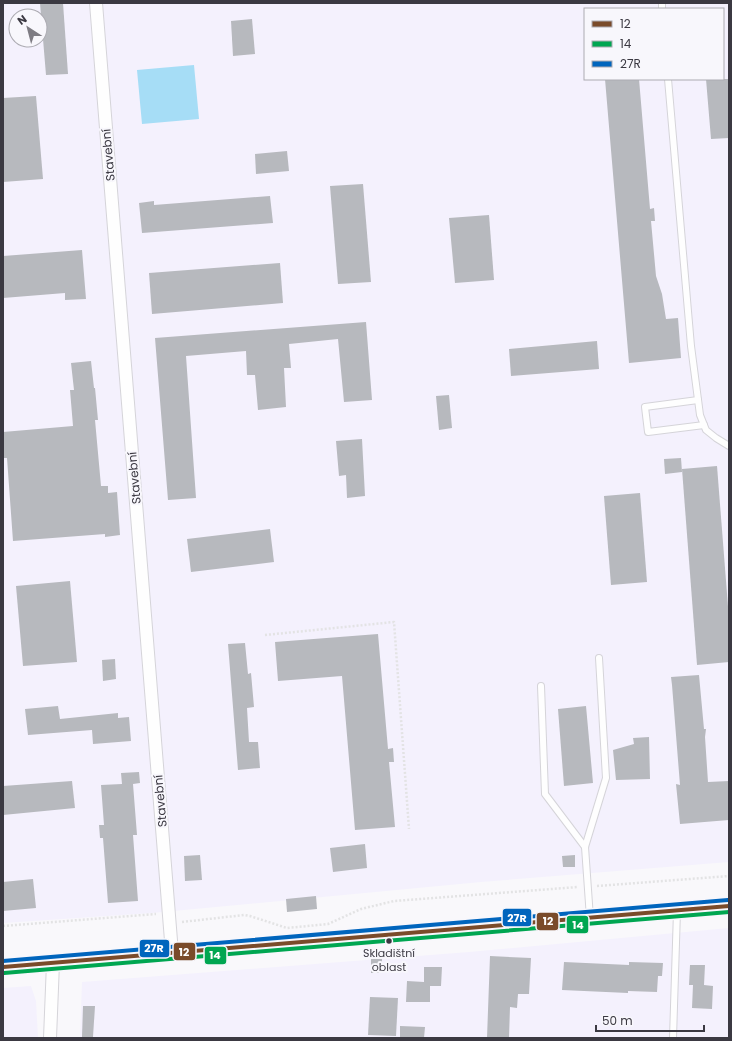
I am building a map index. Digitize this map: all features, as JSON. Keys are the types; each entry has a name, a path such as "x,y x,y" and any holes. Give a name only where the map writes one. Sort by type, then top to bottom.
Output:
{"street":[{"name":"Stavební","path":"96,3 172,953"},
{"path":"3,967 729,906"},
{"path":"50,1038 53,963"}],"lane":[{"path":"668,80 692,346 700,415 706,430 729,446"},
{"path":"698,400 645,407 648,432 704,425"},
{"path":"590,918 585,847 606,778 599,658"},
{"path":"541,686 545,794 585,847"},
{"path":"673,1038 677,911"}],"path":[{"path":"264,635 394,622 409,829"},
{"path":"3,926 244,915 288,928 328,924 361,909 394,901 729,876"}],"shaded area":[{"path":"3,3 729,3 729,862 481,882 152,913 3,923"},
{"path":"729,928 729,1038 80,1038 82,982 469,952"},
{"path":"31,986 36,1001 38,1038 3,1038 3,988"}],"water":[{"path":"194,65 199,119 142,124 137,70"}],"building":[{"path":"40,3 63,3 68,74 46,75 44,48 48,48 48,8 40,8"},
{"path":"252,19 255,54 233,56 231,21"},
{"path":"729,79 729,138 711,139 706,80"},
{"path":"605,80 639,80 650,209 654,208 655,221 651,221 656,276 662,294 666,319 678,318 681,358 629,363"},
{"path":"36,96 43,179 3,182 3,98"},
{"path":"287,151 289,171 256,174 255,154"},
{"path":"363,184 371,282 338,284 330,186"},
{"path":"270,196 273,223 142,233 139,203 154,201 154,205"},
{"path":"489,215 494,280 455,283 449,218"},
{"path":"82,250 86,299 65,300 65,293 3,298 3,256"},
{"path":"280,263 283,303 152,314 149,273"},
{"path":"366,322 372,400 344,402 338,339 289,344 291,368 284,368 286,407 258,410 255,375 247,375 246,351 186,356 196,498 168,500 155,338"},
{"path":"597,341 599,369 511,376 509,349"},
{"path":"91,361 98,420 95,420 101,486 108,486 108,493 117,492 120,535 105,537 105,534 13,541 7,458 3,458 3,432 73,426 70,390 74,390 71,363"},
{"path":"449,395 452,428 439,430 436,396"},
{"path":"362,439 365,496 347,498 346,475 339,476 336,441"},
{"path":"681,458 682,472 665,474 664,459"},
{"path":"717,466 729,619 729,662 697,665 682,469"},
{"path":"640,493 647,582 611,585 604,496"},
{"path":"270,529 274,562 191,572 187,539"},
{"path":"70,581 77,662 23,666 16,586"},
{"path":"378,634 388,749 393,748 394,762 389,762 395,827 355,830 342,676 278,681 275,642"},
{"path":"245,643 248,674 251,673 254,707 247,708 249,742 258,742 260,768 238,770 228,644"},
{"path":"115,659 116,679 103,681 102,660"},
{"path":"699,675 704,729 706,729 705,737 708,782 729,781 729,820 680,824 676,784 680,785 671,677"},
{"path":"58,706 60,719 118,713 118,718 129,717 131,741 93,744 92,730 28,735 25,709"},
{"path":"586,706 593,783 564,786 558,709"},
{"path":"649,737 650,779 616,780 613,750 634,744 633,738"},
{"path":"139,772 140,783 133,784 137,835 133,835 138,901 108,903 103,838 100,838 99,825 104,825 101,785 122,784 121,773"},
{"path":"72,781 75,808 3,815 3,786"},
{"path":"365,844 367,868 333,872 330,848"},
{"path":"200,855 202,880 185,881 184,856"},
{"path":"575,855 575,867 563,867 562,856"},
{"path":"33,879 36,908 3,911 3,882"},
{"path":"316,896 317,909 287,912 286,899"},
{"path":"490,956 531,958 529,994 518,994 517,1008 510,1007 509,1038 487,1038"},
{"path":"371,959 382,959 382,973 371,973"},
{"path":"564,962 629,965 629,962 663,963 662,976 658,976 657,992 628,991 628,993 562,990"},
{"path":"690,965 705,965 704,985 713,986 712,1009 692,1008 693,985 689,985"},
{"path":"424,967 442,967 441,986 430,986 430,1002 406,1002 407,981 424,982"},
{"path":"370,997 398,998 396,1036 368,1035"},
{"path":"83,1006 95,1006 93,1037 82,1037"},
{"path":"400,1026 425,1027 424,1038 400,1038"}],"transit line":[{"name":"27R","path":"3,961 728,900"},
{"name":"12","path":"3,967 729,906"},
{"name":"14","path":"4,973 729,912"}],"place":[{"name":"Skladištní oblast","path":"389,941"}]}
